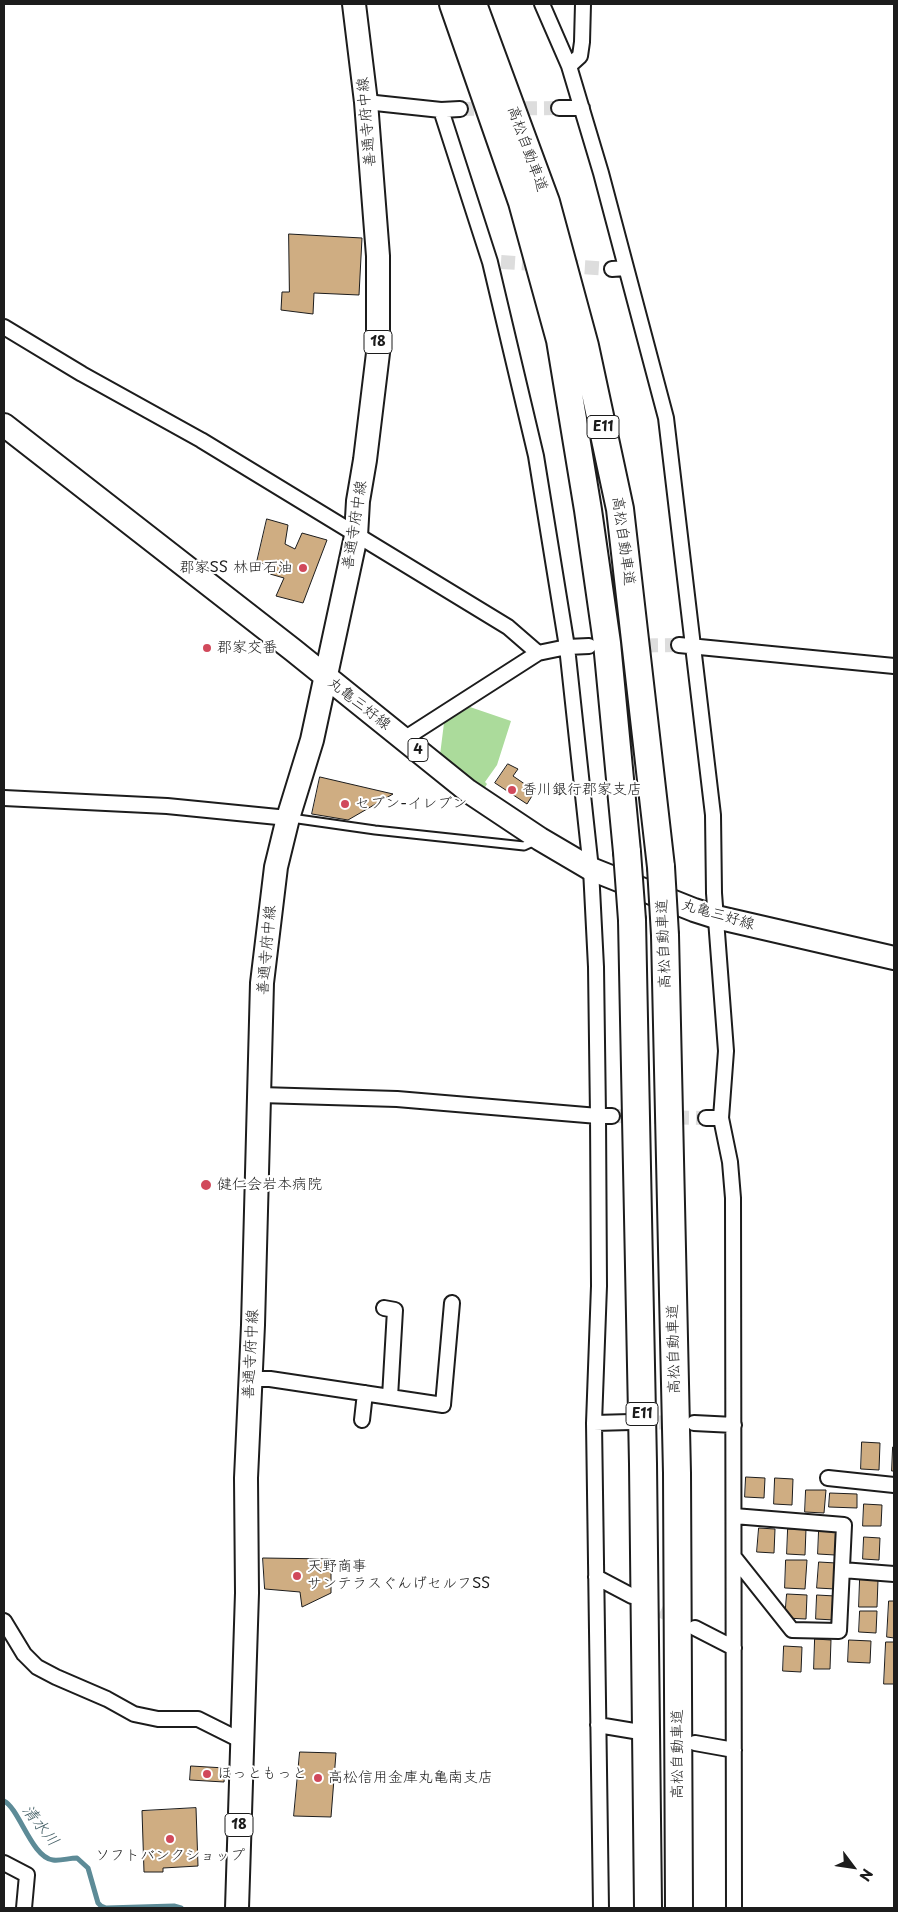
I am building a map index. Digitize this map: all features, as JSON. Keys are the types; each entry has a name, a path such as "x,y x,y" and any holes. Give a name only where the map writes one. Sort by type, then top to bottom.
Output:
{"highway":[{"name":"高松自動車道","path":"453,4 522,202 560,340 588,510 607,643 632,920 644,1464 648,1908"},
{"name":"高松自動車道","path":"473,4 546,202 587,356 620,509 660,867 665,934 678,1473 679,1908"}],"main road":[{"name":"善通寺府中線","path":"237,1908 247,1593 246,1478 249,1379 253,1325 262,983 265,946 276,867 288,818 312,740 356,536 358,501 378,353 378,256 366,102 354,4"},
{"name":"丸亀三好線","path":"4,425 468,791 540,839 591,869 694,910 716,917 894,958"}],"street":[{"path":"542,4 569,66 582,108 666,418 713,815 714,883 726,1051 721,1118 730,1162 733,1198 734,1908"},
{"path":"569,66 580,56 583,4"},
{"path":"366,102 441,110 460,109"},
{"path":"559,108 582,108"},
{"path":"441,110 496,262 536,456 567,647 591,869 596,967 598,1116 599,1286 594,1423 600,1908"},
{"path":"612,269 626,268"},
{"path":"4,327 82,374 201,440 508,627 538,653"},
{"path":"404,739 538,653 567,647 589,646"},
{"path":"679,646 894,666"},
{"path":"4,798 167,806 288,818"},
{"path":"260,1095 397,1099 612,1116"},
{"path":"706,1118 721,1118"},
{"path":"249,1379 270,1379 443,1405 452,1303"},
{"path":"384,1308 395,1310 390,1397"},
{"path":"362,1420 365,1393"},
{"path":"594,1423 631,1422"},
{"path":"694,1423 734,1425"},
{"path":"828,1478 894,1485"},
{"path":"734,1516 844,1525 839,1631 792,1630 734,1558"},
{"path":"842,1570 894,1574"},
{"path":"596,1577 632,1596"},
{"path":"4,1621 24,1654 37,1667 56,1677 107,1699 134,1714 158,1719 198,1719 242,1741"},
{"path":"695,1628 734,1648"},
{"path":"598,1725 634,1731"},
{"path":"695,1743 734,1750"},
{"path":"4,1863 27,1875 24,1908"}],"lane":[{"path":"288,818 375,830 524,846 540,839"}],"green space":[{"path":"470,707 511,721 497,765 485,782 487,784 484,789 440,755 444,723"}],"building":[{"path":"289,234 362,238 359,295 314,293 313,314 281,310 282,292 289,292"},
{"path":"267,519 288,525 285,544 295,549 302,533 327,540 303,603 276,596 284,578 270,574 272,566 257,562"},
{"path":"508,764 518,769 513,776 535,791 527,804 495,783"},
{"name":"セブン-イレブン","path":"320,777 393,794 348,820 312,814"},
{"path":"862,1442 880,1443 879,1470 861,1469"},
{"path":"893,1447 894,1471 892,1471"},
{"path":"746,1477 765,1478 764,1498 745,1497"},
{"path":"775,1478 793,1479 792,1505 774,1504"},
{"path":"806,1490 826,1490 824,1513 805,1512"},
{"path":"830,1493 857,1494 857,1508 829,1507"},
{"path":"864,1504 882,1505 881,1526 863,1526"},
{"path":"759,1528 775,1529 774,1553 757,1552"},
{"path":"788,1529 806,1529 805,1555 787,1554"},
{"path":"819,1530 836,1531 835,1555 818,1554"},
{"path":"864,1537 880,1538 879,1560 863,1559"},
{"path":"263,1558 331,1559 331,1593 302,1607 300,1592 265,1589"},
{"path":"786,1560 807,1560 805,1589 785,1588"},
{"path":"819,1562 836,1563 835,1589 817,1588"},
{"path":"860,1579 878,1580 877,1607 859,1607"},
{"path":"787,1594 807,1595 806,1619 785,1618"},
{"path":"817,1595 835,1596 834,1620 816,1619"},
{"path":"889,1601 894,1601 894,1638 887,1637"},
{"path":"860,1611 877,1611 876,1633 859,1632"},
{"path":"815,1639 831,1640 830,1669 814,1669"},
{"path":"849,1640 871,1641 870,1663 848,1662"},
{"path":"886,1642 894,1642 894,1684 884,1684"},
{"path":"784,1646 802,1647 801,1672 783,1671"},
{"path":"300,1752 336,1753 331,1817 294,1816"},
{"name":"ほっともっと","path":"191,1766 225,1768 224,1782 190,1780"},
{"name":"ソフトバンクショップ","path":"196,1808 198,1866 163,1868 163,1872 144,1872 142,1811"}],"waterway":[{"name":"清水川","path":"4,1801 10,1805 32,1842 45,1857 53,1860 77,1858 88,1868 98,1903 101,1906 106,1908 174,1906 181,1908"}],"tunnel":[{"path":"460,109 559,108"},
{"path":"501,262 612,269"},
{"path":"602,646 679,645"},
{"path":"612,1116 706,1118"},
{"path":"638,1422 681,1423"},
{"path":"642,1601 681,1621"}],"place":[{"name":"郡家SS 林田石油","path":"303,568"},
{"name":"郡家交番","path":"207,648"},
{"name":"香川銀行郡家支店","path":"512,790"},
{"name":"セブン-イレブン","path":"345,804"},
{"name":"健仁会岩本病院","path":"206,1185"},
{"name":"天野商事 サンテラスぐんげセルフSS","path":"297,1576"},
{"name":"ほっともっと","path":"207,1774"},
{"name":"高松信用金庫丸亀南支店","path":"318,1778"},
{"name":"ソフトバンクショップ","path":"170,1839"}]}
